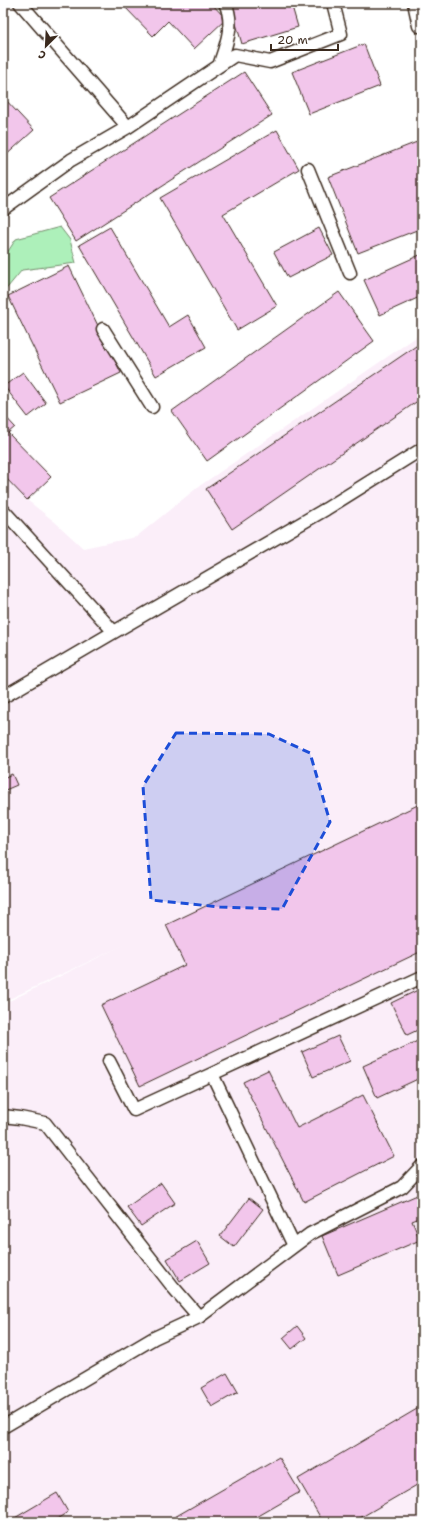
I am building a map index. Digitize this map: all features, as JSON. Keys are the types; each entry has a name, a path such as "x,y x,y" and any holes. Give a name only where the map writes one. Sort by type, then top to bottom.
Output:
{"lane":[{"path":"20,3 128,127"},
{"path":"219,66 227,41 230,24 225,3"},
{"path":"3,209 71,160 128,127 236,55 270,62 341,34 333,3"},
{"path":"414,3 419,26"},
{"path":"308,169 350,273"},
{"path":"104,329 152,407"},
{"path":"3,698 326,509 422,449"},
{"path":"3,510 114,632"},
{"path":"109,1062 134,1110 422,977"},
{"path":"212,1074 294,1246"},
{"path":"3,1116 20,1118 45,1124 173,1287 199,1317"},
{"path":"3,1426 154,1338 199,1317 310,1234 402,1187 422,1166"}],"highlighted area":[{"path":"176,733 269,734 310,753 330,822 282,909 220,907 151,900 143,786"}],"shaded area":[{"path":"422,333 422,1522 3,1522 3,1004 126,944 3,1002 3,475 27,500 55,522 83,548 136,537 198,487"}],"green space":[{"path":"60,227 70,240 76,263 22,270 3,293 3,259 16,239"}],"building":[{"path":"126,3 211,3 226,19 194,49 168,21 153,36 123,5"},
{"path":"230,3 291,3 298,27 242,44"},
{"path":"364,44 380,86 309,114 292,72"},
{"path":"244,72 272,115 76,241 49,198"},
{"path":"3,97 34,130 3,158"},
{"path":"277,130 299,169 223,214 277,306 237,330 160,198"},
{"path":"422,140 422,228 358,253 328,177"},
{"path":"110,227 169,327 188,315 206,347 156,376 79,245"},
{"path":"319,228 333,255 288,278 274,252"},
{"path":"422,254 422,296 380,315 364,280"},
{"path":"69,266 121,373 60,402 8,296"},
{"path":"339,292 374,341 207,461 172,411"},
{"path":"422,342 422,398 232,529 206,489"},
{"path":"23,372 46,403 28,417 4,386"},
{"path":"3,414 15,427 8,433 51,477 27,500 3,475"},
{"path":"12,774 17,785 3,791 3,778"},
{"path":"422,803 422,951 140,1086 101,1005 185,965 166,925"},
{"path":"422,988 422,1028 407,1035 391,1003"},
{"path":"338,1036 350,1061 313,1077 302,1052"},
{"path":"422,1039 422,1077 377,1098 363,1066"},
{"path":"268,1070 297,1128 363,1095 394,1156 304,1202 243,1082"},
{"path":"161,1183 175,1203 141,1226 127,1207"},
{"path":"422,1193 422,1217 412,1221 420,1240 338,1275 322,1236"},
{"path":"249,1198 263,1209 234,1247 220,1236"},
{"path":"197,1241 210,1263 180,1281 167,1259"},
{"path":"297,1326 306,1338 292,1349 283,1338"},
{"path":"227,1373 238,1392 212,1407 201,1388"},
{"path":"422,1406 422,1482 353,1522 323,1522 298,1479"},
{"path":"279,1457 300,1492 248,1522 166,1522"},
{"path":"57,1493 68,1512 52,1522 8,1522"}]}
